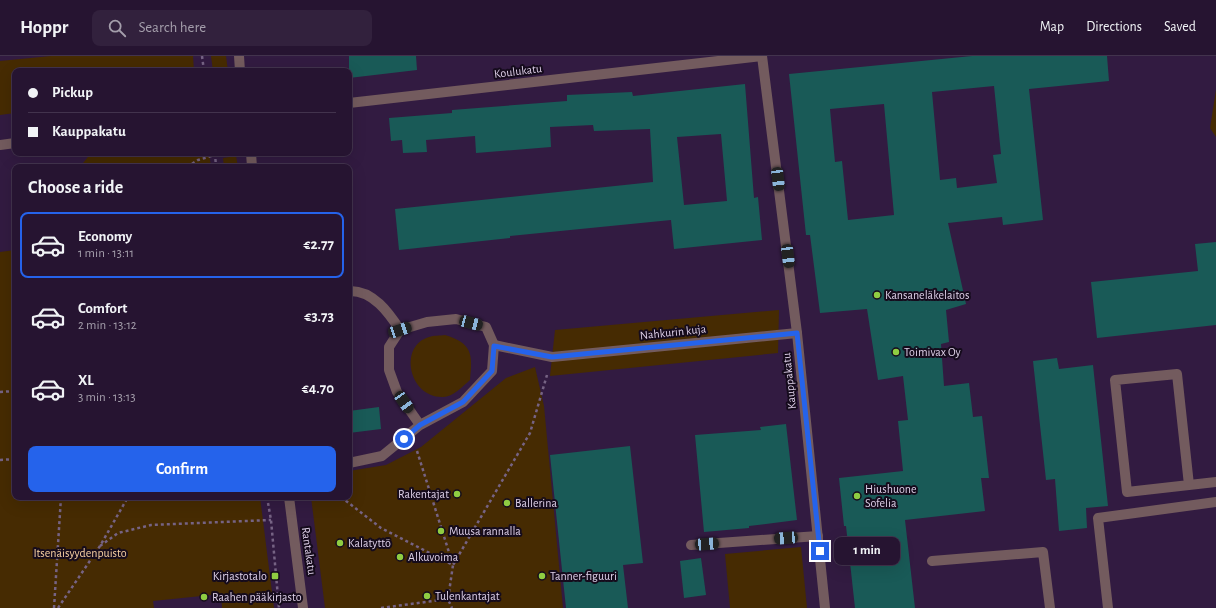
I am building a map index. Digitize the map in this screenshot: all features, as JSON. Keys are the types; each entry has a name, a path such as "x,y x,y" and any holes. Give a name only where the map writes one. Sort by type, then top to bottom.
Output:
{"street":[{"path":"238,56 240,68"},
{"name":"Koulukatu","path":"352,103 762,56"},
{"name":"Kauppakatu","path":"762,56 797,333 825,608"},
{"path":"0,145 12,143"},
{"path":"352,291 356,291 373,299 387,310 400,330"},
{"path":"352,462 382,456 411,434 420,425 463,402 492,371 494,346 486,327 456,319 427,322 400,330 388,347 388,370 397,392 420,425"},
{"name":"Nahkurin kuja","path":"494,346 552,357 797,333"},
{"path":"1189,485 1177,374 1115,380 1127,492 1216,482"},
{"name":"Rantakatu","path":"289,500 304,608"},
{"path":"1108,608 1098,518 1216,502"},
{"path":"691,545 818,536"},
{"path":"932,561 1043,552 1050,608"}],"path":[{"path":"202,56 204,68"},
{"path":"192,164 209,156"},
{"path":"452,608 448,599 453,565 530,433 552,357"},
{"path":"0,392 12,391"},
{"path":"411,434 453,565"},
{"path":"0,460 12,459"},
{"path":"54,608 61,500"},
{"path":"58,608 100,546 126,500"},
{"path":"268,500 271,520 279,608"},
{"path":"345,500 381,528 453,565"},
{"path":"100,546 118,533 151,525 271,520"},
{"path":"381,608 448,599"}],"green space":[{"path":"51,56 193,56 194,68 12,68 12,113 0,115 0,61"},
{"path":"211,56 226,56 228,68 213,68"},
{"path":"1216,90 1216,137 1210,128"},
{"path":"89,156 209,156 211,164 82,164"},
{"path":"236,156 237,164 224,164 223,158"},
{"name":"Itsenäisyydenpuisto","path":"12,250 12,500 260,500 274,608 222,608 221,594 153,601 154,608 0,608 0,252"},
{"path":"779,310 778,353 550,376 555,330"},
{"path":"445,335 454,338 466,346 471,356 471,371 470,380 450,396 442,397 431,395 422,389 415,380 411,360 413,350 419,342 431,336"},
{"path":"535,367 544,406 563,608 325,608 311,500 352,500 352,471 386,465 421,447 506,378"},
{"path":"801,547 807,608 730,608 725,554"}],"building":[{"path":"349,56 416,56 417,70 352,78 352,68 349,68"},
{"path":"972,56 1107,56 1109,81 1029,89 1043,220 1003,225 1002,217 948,223 966,304 946,310 949,342 941,344 944,386 969,383 973,417 982,416 989,478 981,478 985,511 905,520 915,608 855,608 839,478 903,471 898,421 908,420 903,376 878,380 867,309 820,313 810,235 806,235 789,74","holes":["994,86 1001,154 993,155 997,183 957,188 956,178 940,180 932,92","884,104 894,215 848,220 842,161 835,162 830,109"]},
{"path":"745,84 754,198 758,197 762,240 674,249 671,220 510,236 510,238 399,250 395,209 653,182 650,129 594,131 593,125 550,127 551,147 476,153 475,136 426,140 427,152 403,153 402,140 391,141 389,118 452,113 452,110 567,101 567,95 632,92 633,96","holes":["721,134 727,201 684,205 677,137"]},
{"path":"1216,242 1216,325 1097,338 1091,282 1198,271 1195,244"},
{"path":"1057,358 1059,369 1093,365 1108,506 1086,508 1087,528 1059,531 1055,479 1046,480 1033,361"},
{"path":"379,407 381,429 352,433 352,411"},
{"path":"786,424 797,520 749,526 749,528 704,532 695,435 761,430 760,427"},
{"path":"630,446 643,563 623,565 628,608 566,608 550,455"},
{"path":"701,558 706,595 684,598 680,561"}],"place":[{"name":"Kansaneläkelaitos","path":"877,295"},
{"name":"Toimivax Oy","path":"896,352"},
{"name":"Rakentajat","path":"457,494"},
{"name":"Hiushuone Sofelia","path":"857,496"},
{"name":"Ballerina","path":"507,503"},
{"name":"Muusa rannalla","path":"441,531"},
{"name":"Kalatyttö","path":"340,543"},
{"name":"Alkuvoima","path":"400,557"},
{"name":"Kirjastotalo","path":"275,576"},
{"name":"Tanner-figuuri","path":"542,576"},
{"name":"Tulenkantajat","path":"427,596"},
{"name":"Raahen pääkirjasto","path":"204,597"}],"route":[{"path":"404,439 420,425 463,402 492,371 494,346 552,357 797,333 820,551"}]}
